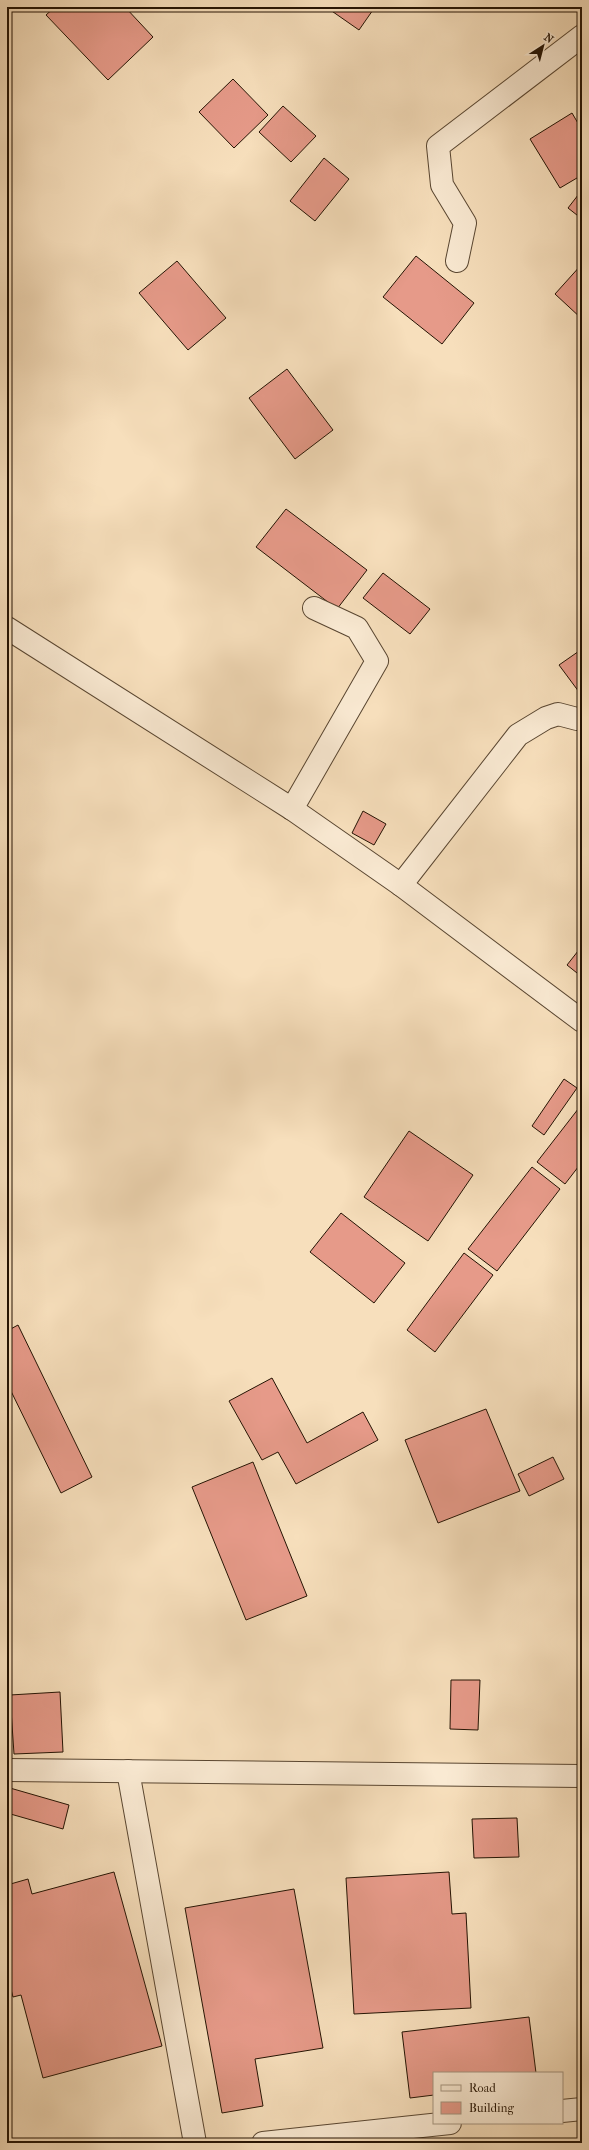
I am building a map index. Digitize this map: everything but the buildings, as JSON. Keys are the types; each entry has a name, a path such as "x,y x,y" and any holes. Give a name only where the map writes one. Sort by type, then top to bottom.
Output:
{"street":[{"path":"457,261 465,223 442,185 438,146 582,36"},
{"path":"292,809 376,661 357,628 314,608"},
{"path":"7,628 292,809 401,885 582,1021"},
{"path":"401,885 518,735 546,718 558,714 577,719"},
{"path":"7,1770 582,1776"},
{"path":"128,1771 195,2143"},
{"path":"563,2111 582,2109"},
{"path":"263,2143 441,2124"}]}
